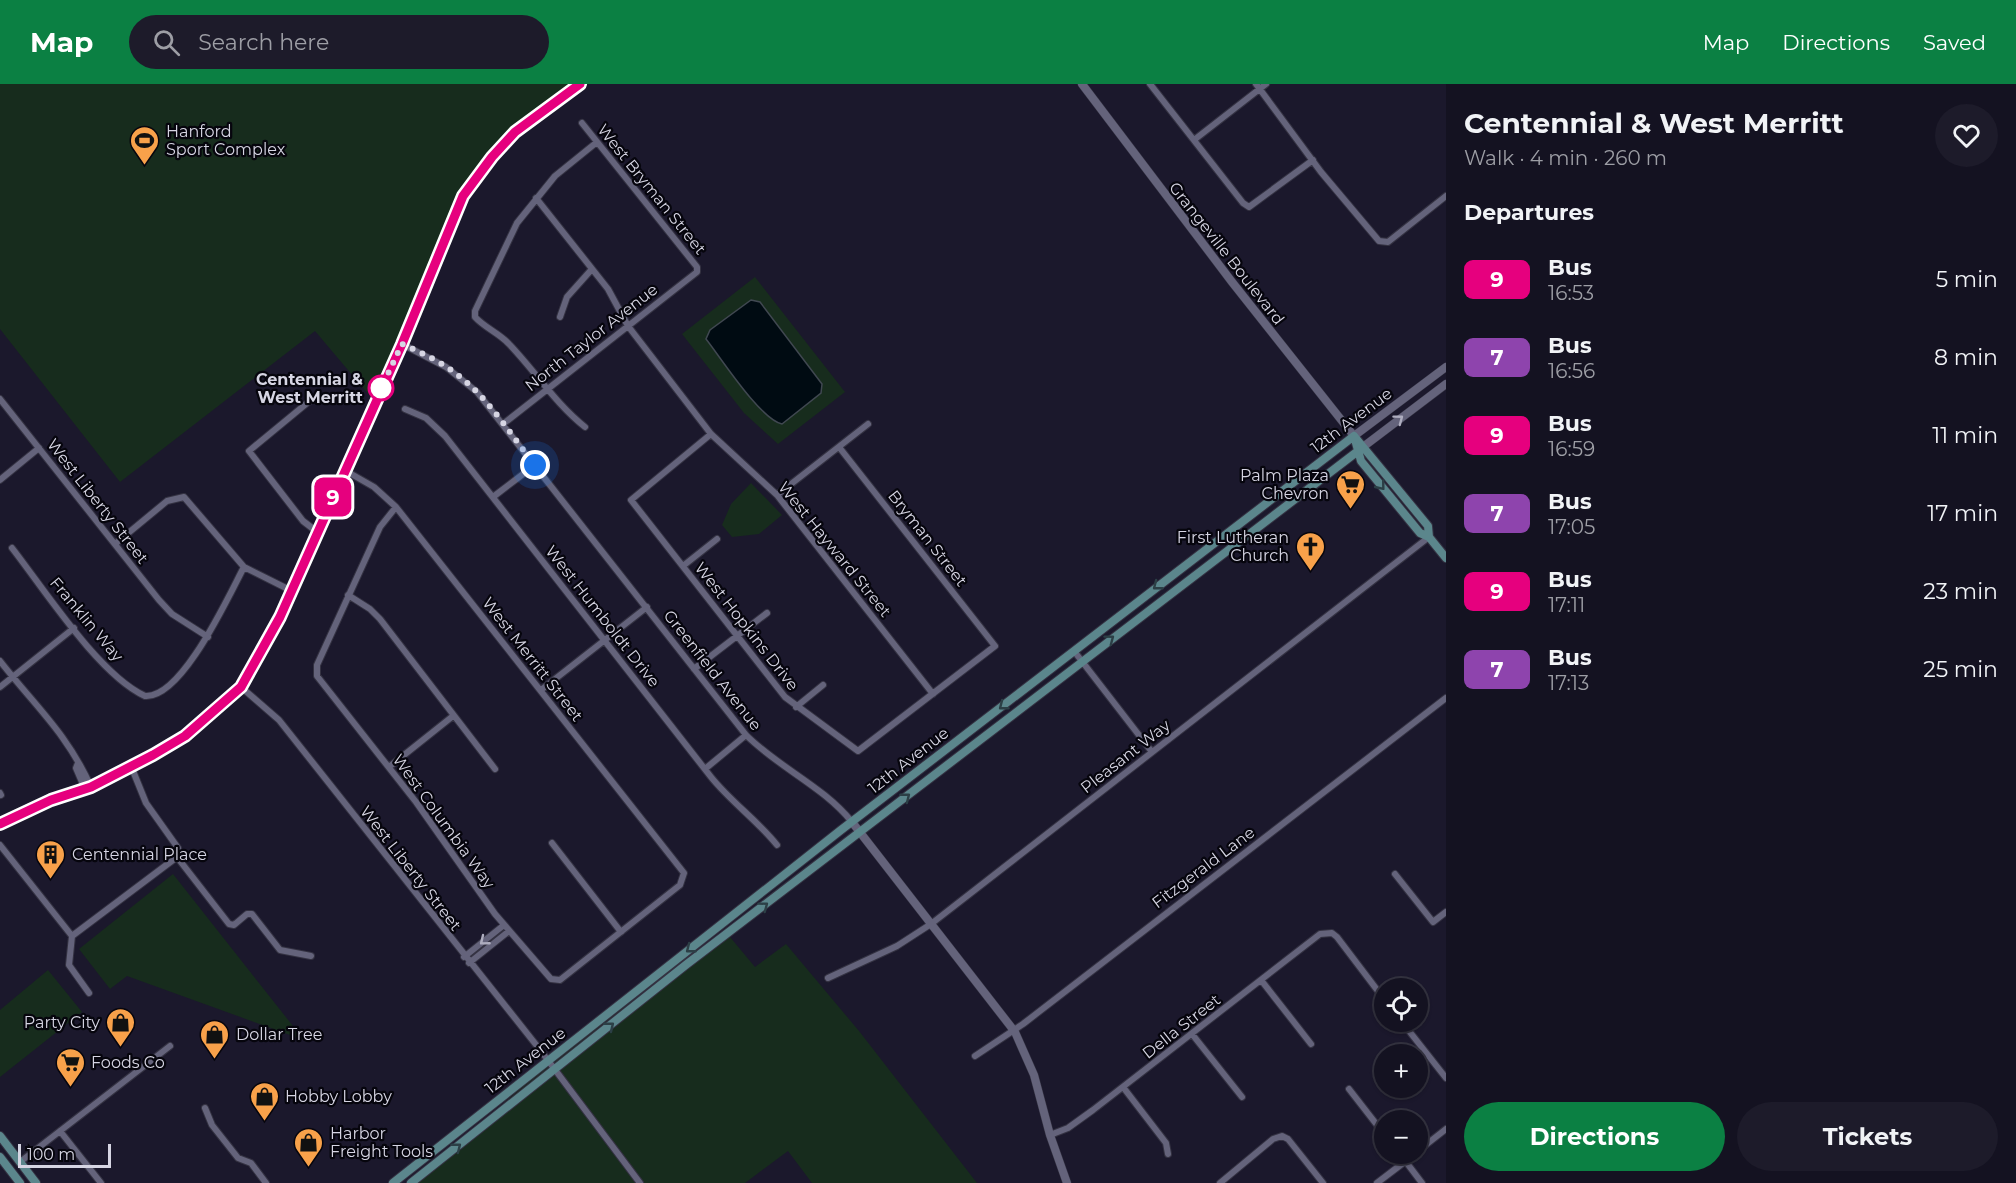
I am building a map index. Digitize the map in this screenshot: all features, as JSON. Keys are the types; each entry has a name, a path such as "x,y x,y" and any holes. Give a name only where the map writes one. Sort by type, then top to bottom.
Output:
{"main road":[{"path":"1354,436 1361,449 1361,461 1420,533 1430,537 1446,558"},
{"name":"12th Avenue","path":"393,1183 400,1180 852,822 1354,436"},
{"name":"12th Avenue","path":"411,1183 687,964 1361,449"},
{"path":"0,1136 36,1183"},
{"path":"0,1157 17,1179 27,1183"}],"street":[{"path":"0,824 51,800 88,788 185,736 241,687 266,645 316,531 346,471 402,344 463,196 477,174 515,132 580,84"},
{"name":"Grangeville Boulevard","path":"1082,84 1232,282 1354,436"},
{"path":"1150,84 1243,203 1249,207 1313,160"},
{"path":"1194,140 1258,87 1266,84"},
{"path":"1258,87 1313,160 1379,241 1388,242 1446,196"},
{"name":"West Bryman Street","path":"582,123 697,267 696,272"},
{"path":"585,427 547,389 507,341 476,317 475,311 517,223 555,176 597,142"},
{"name":"West Hayward Street","path":"536,198 608,290 628,326 711,434 777,495 933,694"},
{"path":"560,317 567,297 592,269"},
{"name":"North Taylor Avenue","path":"503,424 696,272"},
{"name":"Greenfield Avenue","path":"402,344 430,357 460,376 503,424 746,735 781,766 828,797 852,822 1014,1029 1034,1075 1050,1136 1067,1183"},
{"name":"12th Avenue","path":"1354,436 1446,368"},
{"name":"12th Avenue","path":"1361,449 1446,384"},
{"name":"West Liberty Street","path":"0,399 159,600 172,614 208,637"},
{"path":"312,399 249,451 303,520 316,531"},
{"name":"West Humboldt Drive","path":"405,409 435,425 705,769 734,804 756,820 777,844"},
{"path":"777,495 868,423"},
{"name":"West Hopkins Drive","path":"711,434 631,500 737,636 796,707 858,751 933,694"},
{"name":"Bryman Street","path":"839,447 995,646 933,694"},
{"path":"0,480 39,448"},
{"path":"493,497 535,465"},
{"name":"West Merritt Street","path":"346,471 374,487 396,507 682,869 685,878 680,885 621,932"},
{"path":"115,544 167,501 179,496 190,503 244,567 290,590"},
{"path":"396,507 380,527 348,595 370,609 380,619 495,770"},
{"name":"Pleasant Way","path":"828,978 897,946 931,924 1430,537"},
{"path":"682,566 717,539"},
{"name":"Franklin Way","path":"12,548 74,627 117,674 140,694 150,696 171,682 208,637"},
{"path":"208,637 244,567"},
{"name":"West Columbia Way","path":"348,595 316,672 504,925 546,974 556,981 621,932"},
{"path":"540,690 647,608"},
{"path":"694,669 767,613"},
{"path":"0,687 74,627"},
{"path":"1074,651 1152,752"},
{"path":"0,661 56,725 78,764 82,766 88,788"},
{"path":"796,707 823,685"},
{"name":"West Liberty Street","path":"241,687 279,720 548,1061 640,1183"},
{"name":"Fitzgerald Lane","path":"975,1056 1014,1029 1446,698"},
{"path":"388,766 453,716"},
{"path":"705,769 746,735"},
{"path":"131,766 146,803 178,848 177,857 230,924 234,925 247,914 252,914 280,950 311,956"},
{"path":"552,843 621,932"},
{"path":"0,845 72,936 69,965 89,993"},
{"path":"72,936 177,857"},
{"path":"1395,874 1433,922 1446,912"},
{"path":"464,957 504,925"},
{"path":"469,963 509,931"},
{"name":"Della Street","path":"1050,1136 1068,1128 1325,933 1337,937 1374,986"},
{"path":"1261,980 1311,1044"},
{"path":"1410,1032 1446,1078"},
{"path":"1192,1034 1242,1097"},
{"path":"20,1162 170,1046"},
{"path":"1123,1087 1166,1143 1168,1154"},
{"path":"1349,1089 1374,1121"},
{"path":"205,1108 212,1125 238,1158 251,1163 267,1183"},
{"path":"1428,1143 1446,1129"},
{"path":"60,1131 101,1183"},
{"path":"1220,1183 1273,1139 1282,1136 1288,1138 1323,1183"},
{"path":"1377,1183 1402,1164"},
{"path":"1408,1164 1422,1183"}],"green space":[{"path":"0,84 580,84 515,132 463,196 375,402 315,331 120,482 0,329"},
{"path":"755,277 845,392 778,444 744,413 682,334"},
{"path":"751,483 782,515 759,534 732,537 722,525 731,504"},
{"path":"173,874 304,1040 127,976 110,989 79,949"},
{"path":"725,931 755,967 786,944 859,1031 977,1183 812,1183 788,1151 745,1183 412,1183 552,1061"},
{"path":"48,970 82,1012 0,1077 0,1010"}],"shaded area":[{"path":"751,300 760,302 822,384 821,393 782,424 773,420 752,400 706,339 710,330"}],"bus line":[{"name":"9","path":"0,824 51,800 91,787 153,755 185,736 241,687 280,617 316,531 346,471 402,344 463,196 477,174 515,132 580,84"}],"place":[{"name":"Hanford Sport Complex","path":"145,166"},
{"name":"Centennial & West Merritt","path":"381,388"},
{"name":"Palm Plaza Chevron","path":"1350,510"},
{"name":"First Lutheran Church","path":"1310,572"},
{"name":"Centennial Place","path":"51,880"},
{"name":"Party City","path":"121,1048"},
{"name":"Dollar Tree","path":"215,1060"},
{"name":"Foods Co","path":"70,1088"},
{"name":"Hobby Lobby","path":"264,1122"},
{"name":"Harbor Freight Tools","path":"309,1168"}],"route":[{"path":"381,388 378,395 402,344 430,357 460,376 477,392 535,465"}]}
